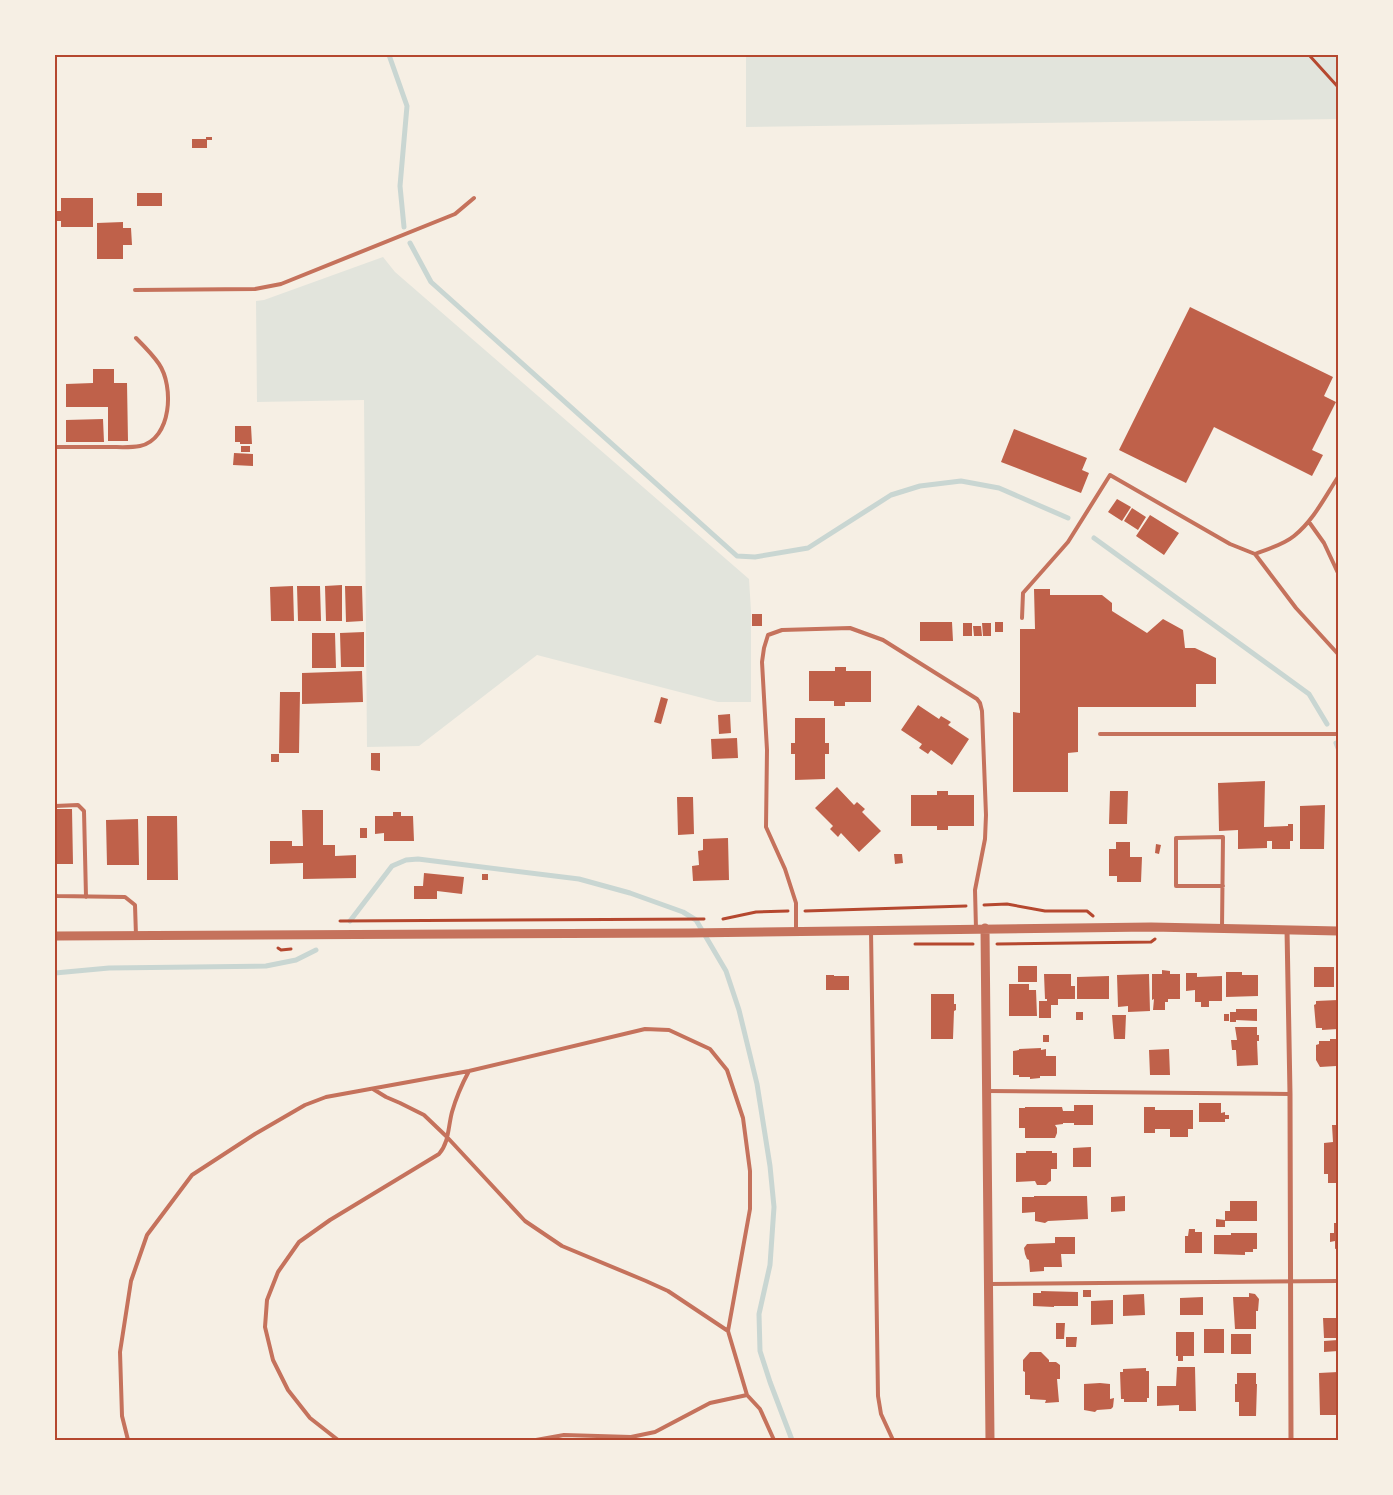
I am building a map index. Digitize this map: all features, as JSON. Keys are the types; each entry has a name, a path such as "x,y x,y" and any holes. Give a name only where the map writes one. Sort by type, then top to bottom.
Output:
{"street":[{"path":"55,936 689,933 1151,927 1338,931"},
{"path":"981,928 986,1091 990,1440"},
{"path":"1287,929 1292,1281 1291,1440"}],"lane":[{"path":"135,290 256,289 281,284 456,214 474,198"},
{"path":"55,447 141,446 154,438 163,426 168,409 168,387 159,364 136,338"},
{"path":"1022,618 1023,593 1068,542 1110,475 1230,544 1255,554 1296,608 1338,654"},
{"path":"1255,554 1293,537 1309,522 1338,476"},
{"path":"1309,522 1324,543 1338,573"},
{"path":"796,932 796,903 785,869 766,827 767,750 762,662 764,648 768,635 782,630 850,628 883,640 977,699 980,703 982,711 986,815 985,839 975,890 975,906 981,928"},
{"path":"1100,734 1338,734"},
{"path":"55,806 78,806 84,811 86,897"},
{"path":"1222,928 1223,886 1223,837 1176,838 1176,886 1223,886"},
{"path":"55,895 126,897 135,905 136,936"},
{"path":"871,931 878,1396 881,1414 893,1440"},
{"path":"128,1440 122,1416 120,1352 131,1281 147,1235 192,1175 254,1134 306,1105 326,1097 468,1071 645,1029 669,1030 710,1049 727,1070 742,1118 750,1171 750,1209 728,1331 747,1395 760,1410 774,1440"},
{"path":"338,1440 310,1418 288,1390 273,1360 265,1327 267,1300 278,1272 300,1242 330,1220 439,1154 444,1148 452,1112 468,1071"},
{"path":"373,1089 424,1115 525,1221 562,1246 646,1280 668,1291 728,1331"},
{"path":"986,1091 1290,1094"},
{"path":"988,1284 1338,1281"},
{"path":"536,1440 564,1434 630,1437 655,1432 710,1402 747,1395"}],"path":[{"path":"1309,55 1338,87"},
{"path":"717,919 756,912 1007,904 1045,912 1087,911"},
{"path":"335,921 711,919"}],"shaded area":[{"path":"746,55 1338,55 1338,119 746,127"},
{"path":"383,257 395,272 749,579 751,702 718,702 537,655 419,746 367,747 364,400 257,402 256,301 264,300"}],"building":[{"path":"206,137 212,137 212,140 207,140 207,148 192,148 192,139 206,139"},
{"path":"137,193 162,193 162,206 137,206"},
{"path":"61,198 93,198 93,227 61,227 61,221 57,221 57,211 61,211"},
{"path":"123,222 123,228 131,228 132,245 123,245 123,259 97,259 97,223"},
{"path":"1190,307 1333,377 1324,396 1336,402 1312,450 1323,455 1312,476 1214,427 1186,483 1119,450"},
{"path":"93,369 114,369 114,383 127,383 128,441 108,441 108,407 66,407 66,384 93,383"},
{"path":"103,419 104,442 66,442 66,420"},
{"path":"235,426 251,426 252,444 235,442"},
{"path":"1014,429 1087,458 1082,470 1089,473 1081,493 1001,462"},
{"path":"241,446 250,446 250,452 241,452"},
{"path":"234,453 253,454 253,466 233,465"},
{"path":"1117,499 1131,507 1122,521 1108,512"},
{"path":"1132,508 1146,517 1138,530 1124,521"},
{"path":"1150,515 1179,533 1164,555 1136,536"},
{"path":"342,585 342,621 326,621 325,586"},
{"path":"293,586 294,621 271,621 270,587"},
{"path":"297,586 320,586 321,621 298,621"},
{"path":"345,586 362,586 363,621 346,622"},
{"path":"1034,589 1050,589 1050,595 1102,595 1112,603 1112,611 1147,633 1163,619 1183,630 1185,648 1195,648 1216,658 1216,684 1196,684 1196,707 1078,707 1078,752 1068,753 1068,792 1013,792 1013,712 1020,713 1020,629 1035,629"},
{"path":"752,614 762,614 762,626 752,626"},
{"path":"920,622 952,622 953,641 920,641"},
{"path":"995,622 1003,622 1003,632 995,632"},
{"path":"963,623 972,623 972,636 963,636"},
{"path":"982,623 991,623 991,636 983,636"},
{"path":"973,626 981,626 982,636 974,636"},
{"path":"364,632 364,667 341,667 340,633"},
{"path":"312,633 335,633 336,668 312,668"},
{"path":"835,667 846,667 846,671 871,671 871,702 845,702 845,706 834,706 834,701 809,701 809,671 835,671"},
{"path":"362,671 363,702 302,704 302,673"},
{"path":"280,692 300,692 299,753 279,753"},
{"path":"661,697 668,699 661,724 654,722"},
{"path":"918,705 939,719 941,716 951,722 948,725 969,739 952,765 931,750 928,754 919,748 922,744 901,730"},
{"path":"730,714 731,733 719,734 718,715"},
{"path":"795,718 825,718 825,743 829,743 829,754 825,754 825,779 795,780 795,754 791,754 791,743 795,743"},
{"path":"737,738 738,758 712,759 711,739"},
{"path":"371,753 380,753 380,771 371,770"},
{"path":"271,754 279,754 279,762 271,762"},
{"path":"1265,781 1264,827 1293,824 1293,841 1290,841 1290,849 1272,849 1272,841 1267,841 1267,848 1238,849 1238,830 1219,831 1218,783"},
{"path":"837,787 854,805 857,802 865,809 862,812 881,831 859,852 841,833 838,837 830,829 833,826 815,808"},
{"path":"937,791 948,791 948,795 974,795 974,826 948,826 948,830 937,830 937,826 911,826 911,795 937,795"},
{"path":"1110,791 1128,791 1127,824 1109,824"},
{"path":"677,797 693,797 694,834 678,835"},
{"path":"1325,805 1324,849 1300,849 1300,806"},
{"path":"55,809 72,809 73,864 55,864"},
{"path":"302,810 323,810 323,845 335,845 335,856 356,855 356,878 303,879 303,863 270,864 270,841 292,841 292,846 303,846"},
{"path":"393,812 401,812 401,816 413,816 414,841 384,841 384,833 375,834 375,816 393,816"},
{"path":"147,816 177,816 178,880 147,880"},
{"path":"138,819 139,865 107,865 106,820"},
{"path":"360,828 367,828 367,838 360,838"},
{"path":"728,838 729,880 693,881 692,866 699,865 698,851 703,850 703,839"},
{"path":"1116,842 1130,842 1130,857 1142,857 1141,882 1117,882 1117,876 1109,876 1109,849 1116,849"},
{"path":"1156,844 1161,845 1159,854 1155,853"},
{"path":"894,854 902,854 903,863 895,864"},
{"path":"424,873 464,877 462,894 437,891 437,899 414,899 414,886 423,886"},
{"path":"482,874 488,874 488,880 482,880"},
{"path":"1018,966 1037,966 1037,982 1018,982"},
{"path":"1314,967 1334,967 1334,987 1314,987"},
{"path":"1162,970 1170,971 1170,974 1180,974 1180,999 1168,999 1168,1002 1165,1002 1165,1010 1153,1010 1152,974 1162,974"},
{"path":"1226,972 1258,975 1258,996 1226,997"},
{"path":"1186,973 1197,973 1197,977 1222,976 1222,1001 1209,1001 1209,1007 1201,1007 1201,1002 1195,1002 1195,990 1186,991"},
{"path":"1044,974 1071,974 1071,986 1075,986 1075,999 1058,999 1058,1005 1051,1005 1051,1018 1039,1018 1039,1001 1047,1001 1045,999"},
{"path":"1149,974 1150,1011 1128,1012 1128,1006 1118,1007 1117,975"},
{"path":"826,975 849,976 849,990 826,990"},
{"path":"1109,976 1109,999 1077,999 1077,977"},
{"path":"1009,984 1029,984 1029,990 1036,990 1037,1016 1009,1016"},
{"path":"931,994 954,994 956,1010 954,1011 953,1039 931,1039"},
{"path":"1338,1000 1338,1029 1322,1030 1322,1028 1316,1028 1314,1005 1316,1001"},
{"path":"1236,1009 1257,1009 1257,1021 1236,1020 1236,1022 1230,1022 1230,1012 1236,1012"},
{"path":"1076,1012 1083,1012 1083,1020 1076,1020"},
{"path":"1224,1014 1229,1014 1229,1021 1224,1021"},
{"path":"1112,1015 1126,1015 1125,1039 1114,1039"},
{"path":"1235,1027 1257,1027 1257,1035 1259,1035 1259,1041 1257,1041 1258,1065 1237,1066 1236,1050 1232,1050 1231,1040 1237,1040"},
{"path":"1043,1035 1049,1035 1049,1042 1043,1042"},
{"path":"1330,1039 1338,1039 1338,1074 1336,1074 1336,1066 1320,1067 1316,1060 1316,1045 1319,1044 1319,1041 1330,1041"},
{"path":"1041,1048 1041,1050 1046,1049 1046,1056 1056,1056 1056,1076 1040,1076 1040,1078 1030,1079 1030,1077 1013,1075 1013,1051"},
{"path":"1169,1049 1170,1075 1150,1075 1149,1050"},
{"path":"1199,1103 1221,1103 1221,1113 1225,1112 1225,1115 1229,1115 1229,1119 1225,1119 1225,1122 1199,1122"},
{"path":"1074,1105 1093,1105 1093,1125 1063,1123 1055,1125 1057,1133 1055,1138 1025,1138 1025,1128 1019,1128 1019,1108 1062,1107 1063,1111 1074,1111"},
{"path":"1144,1107 1155,1107 1155,1110 1193,1110 1193,1129 1188,1129 1188,1137 1170,1137 1170,1129 1155,1129 1155,1133 1144,1133"},
{"path":"1332,1125 1338,1125 1338,1183 1328,1183 1328,1174 1324,1174 1324,1143 1333,1142"},
{"path":"1091,1147 1091,1167 1073,1167 1073,1148"},
{"path":"1026,1151 1052,1151 1052,1153 1057,1153 1057,1169 1051,1169 1051,1181 1046,1185 1037,1185 1035,1181 1016,1182 1016,1153 1026,1153"},
{"path":"1087,1196 1088,1219 1048,1221 1045,1223 1035,1221 1035,1212 1022,1213 1022,1197"},
{"path":"1125,1196 1125,1211 1111,1212 1111,1197"},
{"path":"1230,1201 1257,1201 1257,1221 1225,1221 1225,1211 1230,1211"},
{"path":"1216,1219 1225,1220 1225,1227 1216,1227"},
{"path":"1334,1223 1338,1223 1338,1248 1335,1249 1335,1241 1330,1242 1330,1233 1334,1233"},
{"path":"1189,1229 1195,1229 1195,1232 1202,1232 1202,1253 1185,1253 1185,1236 1188,1236"},
{"path":"1231,1233 1257,1233 1257,1249 1253,1249 1253,1252 1245,1252 1245,1255 1214,1254 1214,1235 1231,1235"},
{"path":"1055,1237 1075,1237 1075,1254 1061,1254 1062,1267 1044,1267 1044,1271 1030,1272 1029,1260 1024,1248 1027,1244 1055,1243"},
{"path":"1083,1290 1091,1290 1091,1297 1083,1297"},
{"path":"1041,1291 1078,1292 1078,1306 1033,1306 1033,1293 1041,1293"},
{"path":"1249,1293 1255,1294 1259,1299 1258,1311 1256,1311 1256,1329 1235,1329 1233,1297 1249,1297"},
{"path":"1144,1294 1145,1315 1123,1316 1123,1295"},
{"path":"1203,1297 1203,1315 1180,1315 1180,1298"},
{"path":"1113,1300 1113,1324 1091,1325 1091,1301"},
{"path":"1323,1318 1338,1318 1338,1338 1324,1338"},
{"path":"1056,1323 1065,1323 1064,1339 1056,1339"},
{"path":"1204,1329 1224,1329 1224,1353 1204,1353"},
{"path":"1176,1332 1194,1332 1194,1356 1183,1356 1183,1361 1178,1361 1178,1356 1176,1356"},
{"path":"1231,1334 1251,1334 1251,1354 1231,1354"},
{"path":"1066,1337 1077,1337 1076,1347 1066,1347"},
{"path":"1338,1340 1338,1351 1324,1352 1324,1341"},
{"path":"1030,1352 1041,1352 1049,1362 1056,1362 1060,1365 1060,1379 1057,1379 1059,1402 1045,1403 1046,1400 1030,1399 1030,1395 1025,1395 1023,1360"},
{"path":"1177,1367 1195,1367 1196,1411 1179,1411 1179,1405 1157,1406 1157,1386 1176,1386"},
{"path":"1146,1368 1146,1371 1149,1371 1149,1398 1147,1398 1147,1402 1124,1402 1124,1399 1121,1399 1120,1372 1123,1372 1123,1369"},
{"path":"1338,1372 1338,1415 1320,1415 1319,1373"},
{"path":"1237,1373 1256,1373 1256,1416 1239,1416 1239,1402 1235,1402"},
{"path":"1084,1384 1110,1384 1110,1399 1114,1398 1113,1407 1095,1412 1084,1410"}],"waterway":[{"path":"389,55 407,106 400,186 404,227"},
{"path":"410,243 431,282 737,556 755,557 808,548 891,495 920,486 961,481 999,488 1068,518"},
{"path":"1094,538 1309,694 1327,724"},
{"path":"1336,743 1338,748"},
{"path":"350,921 392,866 406,860 418,859 579,879 630,893 683,912 696,920 726,971 739,1010 757,1084 770,1166 774,1207 770,1265 759,1314 760,1351 792,1440"},
{"path":"55,973 109,968 266,966 296,960 316,950"}]}
